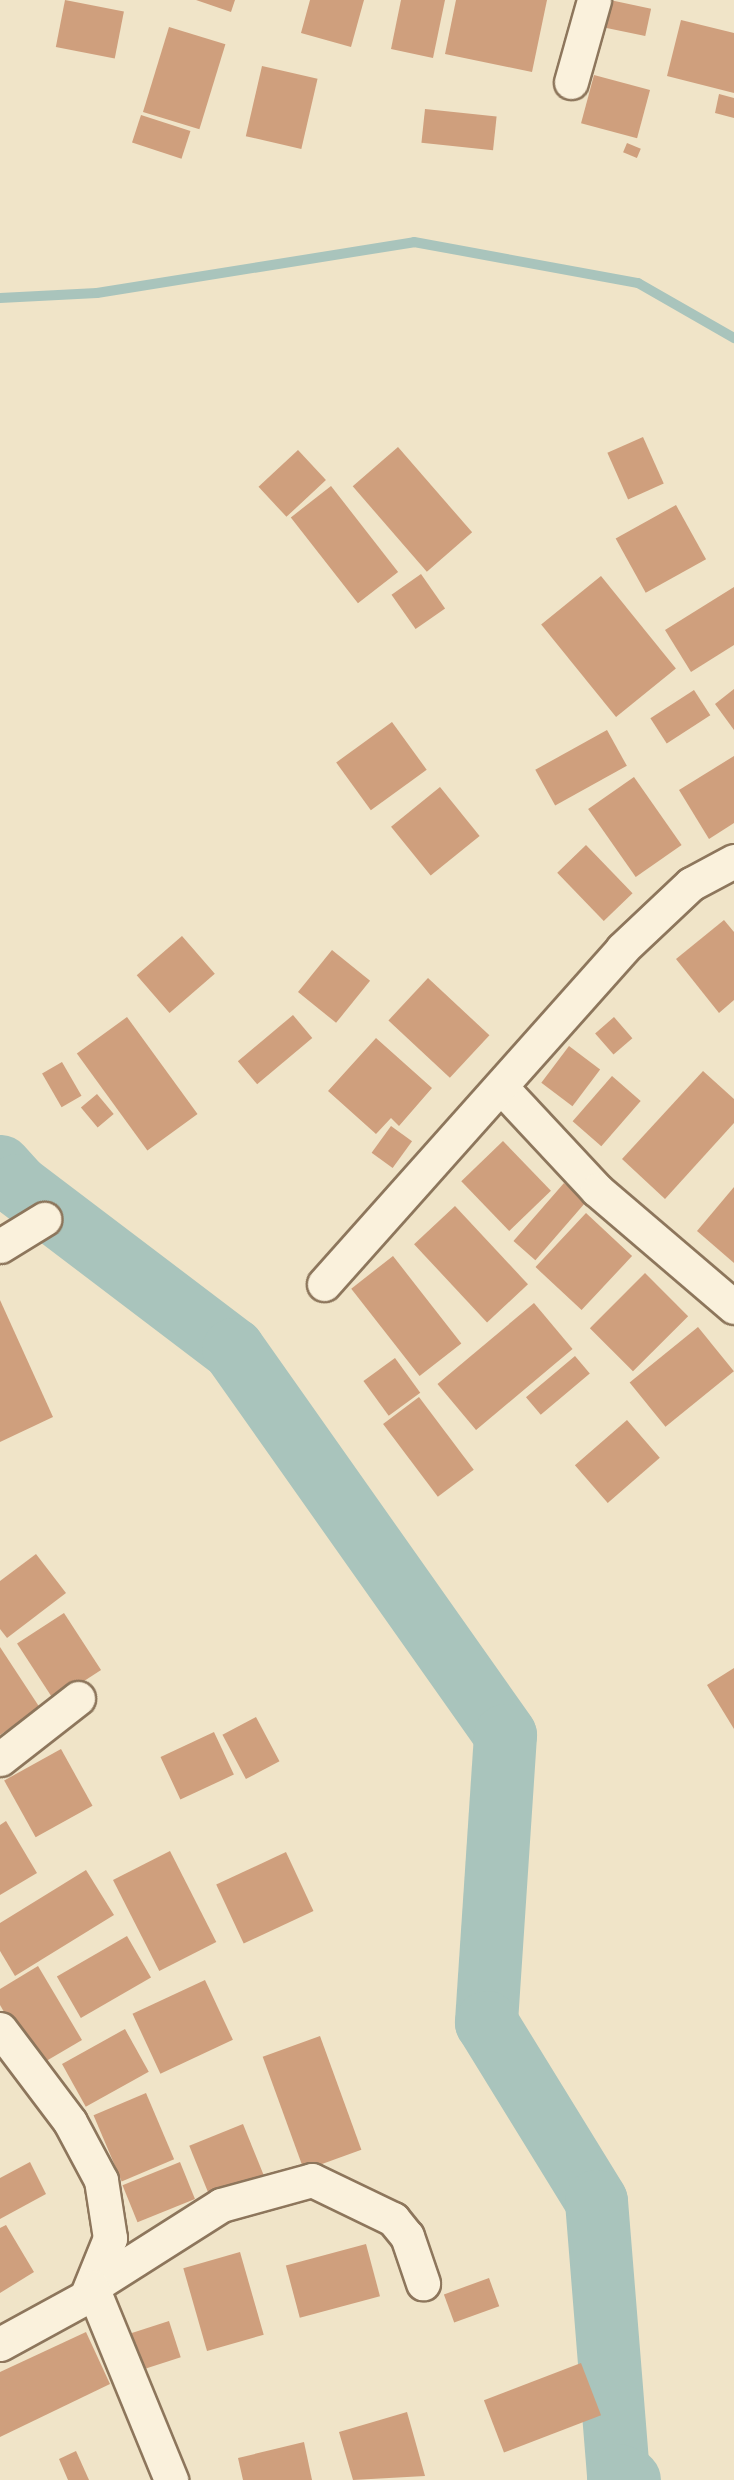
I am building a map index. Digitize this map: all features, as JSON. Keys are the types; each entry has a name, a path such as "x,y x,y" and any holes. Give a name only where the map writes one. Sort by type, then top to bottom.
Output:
{"street":[{"path":"571,82 594,0"},
{"path":"324,1284 502,1088 622,949 691,884 734,861"},
{"path":"502,1088 597,1190 734,1307"},
{"path":"0,1246 44,1220"},
{"path":"0,1759 78,1698"},
{"path":"0,2029 70,2122 101,2180 110,2238 92,2287 86,2296 0,2344"},
{"path":"92,2287 220,2205 312,2180 393,2219 407,2236 423,2283"},
{"path":"92,2287 171,2480"}],"building":[{"path":"65,0 124,11 115,59 56,47"},
{"path":"196,0 235,0 231,12"},
{"path":"310,0 364,0 351,47 301,33"},
{"path":"401,0 445,0 433,58 391,49"},
{"path":"456,0 547,0 532,72 445,54"},
{"path":"610,0 651,9 645,36 604,27"},
{"path":"681,20 734,33 734,93 667,76"},
{"path":"169,27 225,44 199,129 143,112"},
{"path":"262,66 318,79 301,149 246,136"},
{"path":"594,75 650,90 637,138 581,123"},
{"path":"719,94 734,98 734,118 715,113"},
{"path":"425,109 497,117 493,150 421,143"},
{"path":"141,115 190,131 181,159 132,143"},
{"path":"627,143 641,149 637,158 623,152"},
{"path":"643,437 664,484 628,499 607,453"},
{"path":"398,447 472,532 427,572 353,486"},
{"path":"298,450 326,480 286,517 259,487"},
{"path":"331,486 398,572 358,603 291,517"},
{"path":"676,505 706,559 646,593 616,538"},
{"path":"421,574 445,608 416,629 392,595"},
{"path":"601,576 676,668 616,717 541,624"},
{"path":"734,587 734,645 691,672 665,630"},
{"path":"734,689 734,730 715,704"},
{"path":"694,690 710,715 667,743 650,718"},
{"path":"392,722 427,770 371,810 336,763"},
{"path":"607,730 627,766 555,806 535,770"},
{"path":"734,756 734,823 709,839 679,790"},
{"path":"634,777 682,845 636,877 588,809"},
{"path":"440,787 480,836 431,876 391,827"},
{"path":"586,845 633,893 604,921 557,873"},
{"path":"724,920 734,932 734,1000 719,1013 676,959"},
{"path":"182,936 215,974 170,1013 137,975"},
{"path":"332,950 370,981 336,1023 298,992"},
{"path":"428,978 489,1035 450,1078 388,1020"},
{"path":"293,1015 312,1038 257,1084 238,1061"},
{"path":"127,1017 198,1114 147,1151 77,1053"},
{"path":"614,1017 632,1038 614,1055 595,1033"},
{"path":"376,1038 432,1088 399,1126 391,1118 376,1134 328,1091"},
{"path":"569,1046 600,1069 572,1106 541,1083"},
{"path":"62,1062 82,1096 62,1107 42,1074"},
{"path":"703,1071 734,1099 734,1123 665,1199 622,1159"},
{"path":"612,1076 641,1101 601,1146 573,1121"},
{"path":"97,1094 114,1114 98,1127 81,1107"},
{"path":"391,1126 412,1141 393,1168 372,1153"},
{"path":"503,1141 551,1191 509,1231 461,1181"},
{"path":"564,1183 586,1202 535,1260 513,1241"},
{"path":"734,1187 734,1263 697,1231"},
{"path":"455,1206 528,1284 487,1322 414,1244"},
{"path":"586,1213 632,1256 582,1310 536,1267"},
{"path":"393,1256 461,1343 420,1376 351,1289"},
{"path":"645,1273 688,1316 633,1371 590,1328"},
{"path":"0,1300 53,1417 0,1442"},
{"path":"534,1303 573,1349 476,1430 437,1384"},
{"path":"698,1327 734,1371 665,1427 630,1382"},
{"path":"575,1356 590,1374 541,1415 526,1397"},
{"path":"395,1358 420,1393 389,1416 363,1381"},
{"path":"419,1397 474,1470 438,1497 383,1424"},
{"path":"627,1420 660,1458 608,1503 575,1465"},
{"path":"36,1554 66,1593 7,1638 0,1629 0,1581"},
{"path":"64,1613 101,1670 54,1701 17,1643"},
{"path":"0,1647 40,1708 0,1735"},
{"path":"734,1668 734,1729 707,1685"},
{"path":"256,1717 279,1761 246,1779 222,1735"},
{"path":"214,1732 234,1775 180,1800 161,1757"},
{"path":"61,1749 93,1806 36,1837 4,1781"},
{"path":"6,1821 37,1873 0,1895 0,1825"},
{"path":"170,1851 216,1942 159,1971 113,1880"},
{"path":"286,1852 313,1911 244,1943 216,1885"},
{"path":"86,1870 114,1915 15,1976 0,1951 0,1923"},
{"path":"127,1936 151,1978 81,2018 57,1976"},
{"path":"38,1966 82,2040 36,2067 0,2005 0,1989"},
{"path":"205,1980 233,2040 160,2074 132,2014"},
{"path":"125,2029 149,2072 86,2107 62,2064"},
{"path":"320,2036 361,2150 304,2171 263,2057"},
{"path":"146,2093 174,2159 122,2182 94,2115"},
{"path":"243,2124 264,2177 211,2199 189,2146"},
{"path":"30,2162 46,2194 0,2219 0,2178"},
{"path":"180,2162 195,2199 137,2222 123,2185"},
{"path":"6,2225 34,2272 0,2293 0,2228"},
{"path":"366,2244 380,2296 300,2318 286,2265"},
{"path":"240,2252 264,2335 207,2351 183,2268"},
{"path":"489,2278 499,2306 454,2323 444,2294"},
{"path":"169,2321 181,2357 135,2372 123,2336"},
{"path":"86,2332 110,2384 0,2437 0,2372"},
{"path":"581,2363 601,2415 504,2453 484,2400"},
{"path":"407,2412 425,2476 353,2480 339,2432"},
{"path":"304,2442 312,2480 243,2480 238,2458"},
{"path":"76,2451 89,2480 68,2480 59,2459"}],"waterway":[{"path":"0,298 97,293 414,242 638,283 734,338"},
{"path":"0,1166 17,1185 233,1349 505,1735 486,2022 596,2201 618,2475 629,2480"}]}
